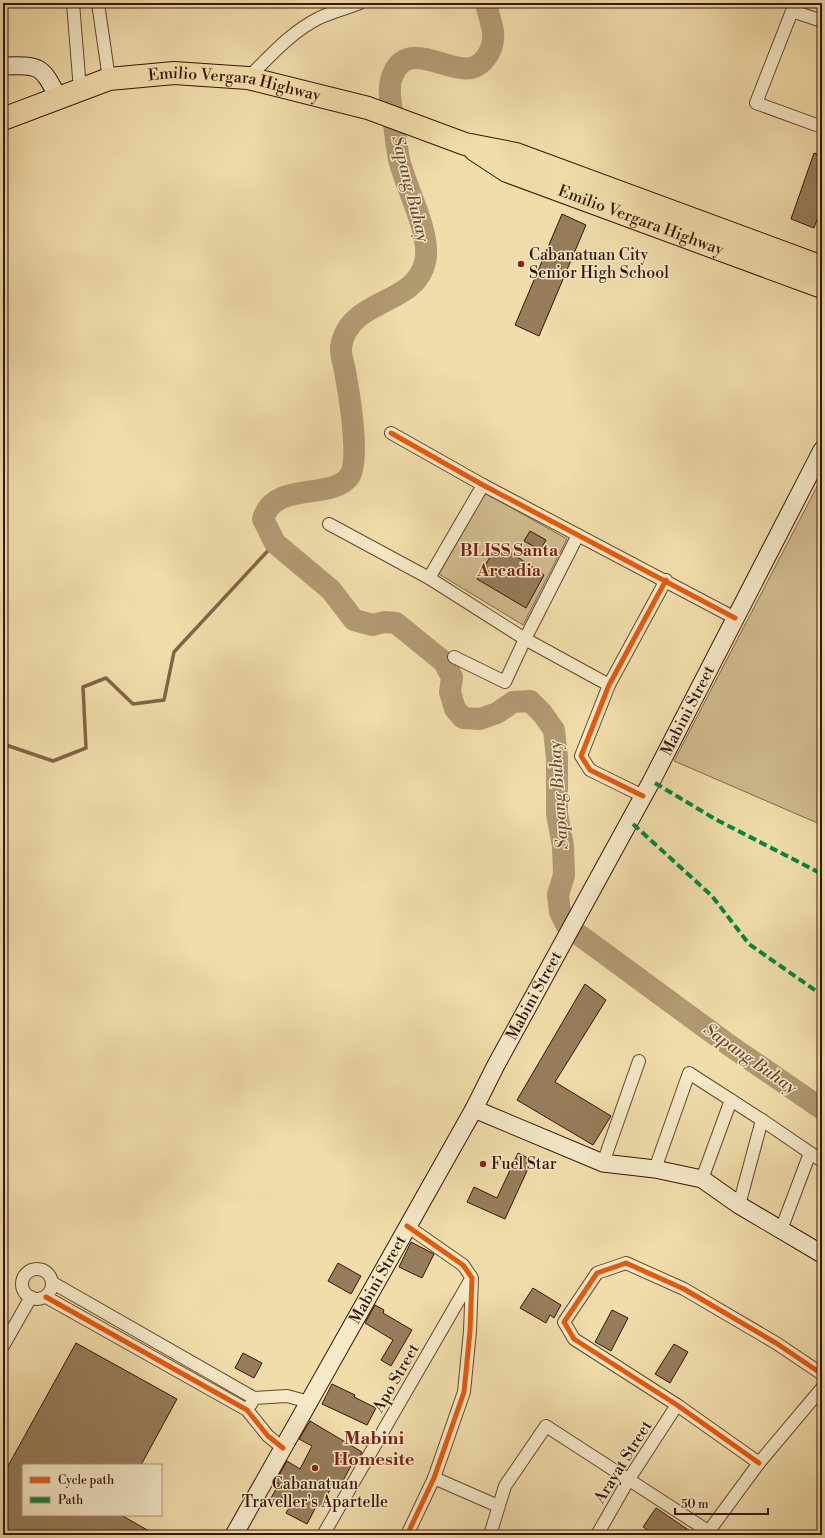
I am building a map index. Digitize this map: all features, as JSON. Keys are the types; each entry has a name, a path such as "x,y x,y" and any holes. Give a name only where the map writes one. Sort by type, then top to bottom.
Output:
{"highway":[{"name":"Emilio Vergara Highway","path":"3,119 109,79 174,73 248,78 368,108 465,144 516,154 822,267"},
{"name":"Emilio Vergara Highway","path":"465,144 507,171 822,287"}],"main road":[{"path":"3,66 39,68 47,75 58,98"},
{"name":"Mabini Street","path":"234,1535 407,1226 474,1110 496,1065 643,796 822,450"},
{"path":"474,1110 603,1163 655,1169 702,1179 739,1205 822,1254"}],"street":[{"path":"73,3 80,90"},
{"path":"98,3 109,79"},
{"path":"248,78 276,49 297,32 320,18 360,3"},
{"path":"822,21 793,7 756,102 822,127"},
{"path":"390,433 735,618"},
{"path":"429,578 483,484"},
{"path":"329,524 429,578 525,639 609,685"},
{"path":"454,657 505,682 525,639 578,535"},
{"path":"643,796 590,770 581,756 609,685 666,580"},
{"path":"603,1163 639,1061"},
{"path":"655,1169 689,1074 762,1120 822,1161"},
{"path":"702,1179 731,1100"},
{"path":"739,1205 762,1120"},
{"path":"781,1230 810,1153"},
{"path":"407,1226 463,1265 472,1278 470,1331 464,1392 434,1478 407,1535"},
{"path":"759,1463 676,1405 574,1339 564,1322 597,1273 626,1264 684,1289 776,1343 822,1374"},
{"path":"46,1297 52,1289 53,1284 49,1274 45,1270 41,1269 31,1270 24,1276 22,1281 24,1291 30,1297 36,1299 46,1297 247,1410 268,1436 283,1448"},
{"name":"Apo Street","path":"323,1535 472,1278"},
{"path":"53,1284 254,1398 287,1396 309,1402"},
{"path":"3,1346 30,1297"},
{"path":"490,1535 505,1486 546,1426 629,1479 707,1533 759,1463 822,1388"},
{"path":"247,1410 254,1398"},
{"name":"Arayat Street","path":"597,1535 629,1479 676,1405"},
{"path":"434,1478 498,1506"}],"shaded area":[{"path":"822,477 822,825 674,761"},
{"path":"485,493 567,539 523,625 439,574"}],"building":[{"path":"814,153 822,156 822,206 814,228 791,219"},
{"path":"562,214 586,225 539,336 515,325"},
{"path":"530,531 546,540 540,550 524,541"},
{"path":"498,544 544,575 526,608 477,579"},
{"path":"585,984 606,1000 555,1082 611,1116 593,1145 517,1100"},
{"path":"518,1153 532,1160 505,1219 467,1202 474,1187 497,1198"},
{"path":"411,1242 434,1254 422,1278 399,1267"},
{"path":"338,1263 361,1276 351,1294 328,1281"},
{"path":"533,1288 561,1305 554,1318 550,1315 546,1323 520,1308"},
{"path":"375,1305 384,1310 383,1313 412,1330 391,1366 381,1360 393,1340 365,1323"},
{"path":"612,1310 628,1318 611,1351 595,1342"},
{"path":"76,1343 177,1399 142,1464 22,1464 22,1516 123,1516 156,1535 3,1535 3,1475"},
{"path":"674,1344 688,1352 670,1383 655,1374"},
{"path":"243,1353 262,1363 254,1378 235,1368"},
{"path":"332,1384 355,1395 354,1397 376,1408 367,1425 322,1404"},
{"path":"310,1421 362,1452 354,1466 352,1464 338,1490 332,1486 321,1507 317,1505 307,1524 286,1513 289,1508 271,1498 279,1484 275,1482 287,1461 300,1469 312,1446 299,1439"},
{"path":"656,1508 696,1535 655,1535 643,1527"}],"waterway":[{"name":"Sapang Buhay","path":"486,3 493,31 493,38 489,52 481,63 475,67 461,68 431,60 411,58 403,61 396,68 391,80 390,98 398,154 425,238 425,262 419,277 409,287 368,310 356,319 346,331 341,350 349,395 354,442 354,457 349,477 340,484 329,488 290,495 279,499 269,507 263,519 275,543 331,590 354,620 373,625 384,622 396,623 444,662 452,677 450,692 455,709 463,718 480,719 497,713 513,702 530,701 542,713 554,730 557,758 557,814 563,846 564,875 558,895 560,912 567,926 729,1045 822,1109"},
{"path":"3,744 53,761 86,748 83,687 106,678 133,704 164,700 174,652 275,543"}],"marked path":[{"path":"655,783 715,819 822,874"},
{"path":"633,824 712,896 749,944 822,995"}],"cycle path":[{"path":"391,433 483,485 735,618"},
{"path":"643,796 590,770 581,756 609,685 666,580"},
{"path":"407,1226 463,1265 472,1278 470,1331 464,1392 434,1478 407,1535"},
{"path":"759,1463 677,1405 574,1339 564,1322 597,1273 626,1263 684,1289 776,1343 822,1374"},
{"path":"46,1297 247,1410 268,1436 283,1448"}],"place":[{"name":"Cabanatuan City Senior High School","path":"521,264"},
{"name":"Fuel Star","path":"483,1164"},
{"name":"Cabanatuan Traveller's Apartelle","path":"315,1468"}],"district":[{"name":"BLISS Santa Arcadia","path":"509,561"},
{"name":"Mabini Homesite","path":"374,1448"}]}
